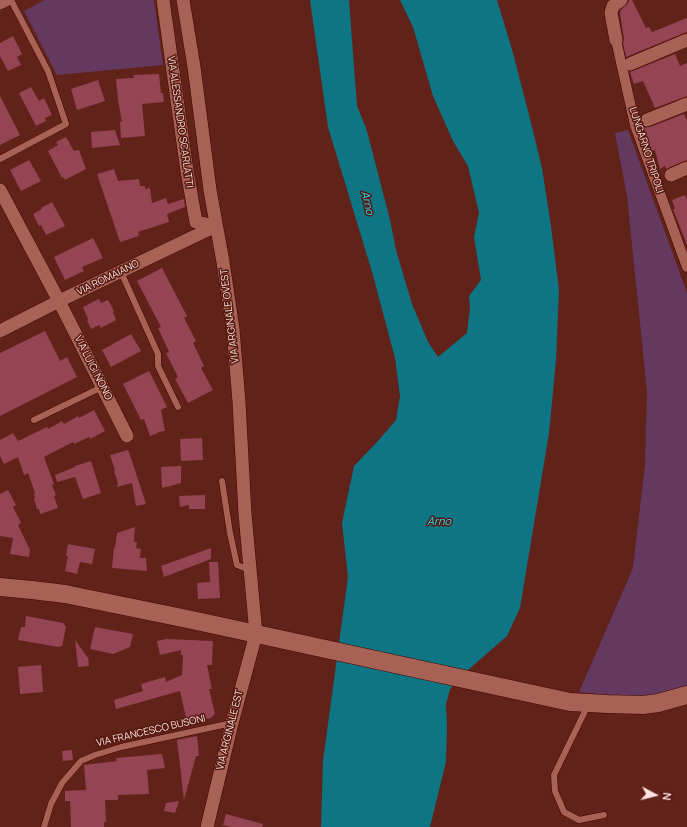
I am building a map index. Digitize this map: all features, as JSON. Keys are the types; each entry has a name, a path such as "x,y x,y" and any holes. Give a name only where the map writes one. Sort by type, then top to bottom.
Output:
{"main road":[{"path":"0,587 64,594 192,620 570,702 643,705 658,703 687,695"}],"street":[{"path":"0,3 6,0"},
{"name":"VIA ALESSANDRO SCARLATTI","path":"163,0 187,170 196,222 216,226"},
{"name":"VIA ARGINALE OVEST","path":"183,0 194,67 209,182 233,329 239,402 245,514 256,634"},
{"name":"LUNGARNO TRIPOLI","path":"616,2 612,13 616,40 635,125 687,267"},
{"path":"630,64 687,40"},
{"path":"647,120 687,104"},
{"path":"671,175 687,168"},
{"name":"VIA LUIGI NONO","path":"0,190 127,436"},
{"name":"VIA ROMAIANO","path":"0,331 58,301 216,226"},
{"name":"VIA ARGINALE EST","path":"207,827 232,723 256,634"}],"lane":[{"path":"0,159 66,124 48,71 11,0"},
{"path":"121,272 158,354 158,366 178,407"},
{"path":"34,420 102,386"},
{"path":"222,481 237,565 250,570"},
{"path":"589,703 554,775 555,791 564,812 579,820 604,816"},
{"name":"VIA FRANCESCO BUSONI","path":"44,827 52,804 62,783 81,761 95,755 121,748 232,723"}],"shaded area":[{"path":"45,0 154,0 163,65 57,75 24,11"},
{"path":"628,130 687,293 687,690 654,700 579,692 633,568 645,464 647,391 627,196 615,133"}],"water":[{"name":"Arno","path":"310,0 349,0 357,106 366,128 390,220 396,250 412,304 428,342 438,357 467,333 470,308 469,296 481,280 474,237 479,213 468,166 453,141 433,96 413,27 400,0 497,0 513,53 542,168 551,226 559,290 556,360 549,433 520,608 507,636 468,670 450,689 446,704 446,762 430,827 321,827 323,761 348,577 342,523 354,466 396,420 400,396 395,358 373,275 328,127"}],"building":[{"path":"629,0 632,0 646,28 649,27 652,32 687,18 687,32 626,57 620,13"},
{"path":"13,36 22,54 17,57 21,65 8,71 0,56 0,43"},
{"path":"675,54 680,66 687,63 687,96 655,108 643,81 634,84 630,72"},
{"path":"159,74 161,93 163,93 164,102 142,104 145,136 121,138 120,122 122,122 116,79 134,78 133,75"},
{"path":"98,80 105,101 77,110 71,89"},
{"path":"31,87 39,101 44,98 52,115 45,118 46,121 36,126 19,93"},
{"path":"0,96 20,135 0,145"},
{"path":"684,114 687,121 687,160 666,169 665,166 660,169 655,150 652,151 643,128 650,127"},
{"path":"115,130 120,145 92,148 91,132"},
{"path":"66,137 74,151 79,150 86,169 65,180 64,177 62,178 48,151 58,145 56,142"},
{"path":"29,160 41,181 21,191 10,170"},
{"path":"114,169 118,181 139,179 140,186 145,186 145,189 150,188 152,203 166,198 168,204 184,199 185,207 167,214 169,222 138,232 139,236 120,242 97,174"},
{"path":"685,195 687,200 687,245 673,209 675,209 672,200"},
{"path":"52,202 65,226 46,235 41,225 39,226 33,214"},
{"path":"93,238 103,258 82,267 84,271 65,280 54,257"},
{"path":"162,268 187,316 184,318 196,341 193,343 204,366 201,368 213,390 188,403 175,379 178,377 166,353 169,352 158,328 161,327 137,281"},
{"path":"99,299 101,303 108,300 114,311 116,320 101,328 99,325 91,329 83,307"},
{"path":"45,331 60,361 67,357 77,377 0,416 0,353"},
{"path":"131,334 141,351 111,367 102,350"},
{"path":"149,371 167,407 161,410 165,431 158,432 150,436 144,419 141,420 123,384"},
{"path":"94,410 105,431 90,439 89,437 74,444 73,442 44,457 54,484 52,485 56,495 54,496 58,508 40,514 34,499 35,493 28,473 24,475 18,457 4,464 0,456 0,440 13,433 18,441 47,427 48,429 62,421 64,424 78,416 79,418"},
{"path":"202,438 203,460 181,461 180,439"},
{"path":"128,450 146,504 136,506 132,483 117,487 118,483 110,455"},
{"path":"91,461 101,493 83,499 75,477 57,482 55,475"},
{"path":"181,466 181,483 162,488 161,467"},
{"path":"8,490 16,505 13,507 21,523 18,525 30,550 29,557 10,554 13,538 0,536 0,494"},
{"path":"205,495 205,509 189,509 189,505 180,507 179,496"},
{"path":"135,527 134,542 137,542 136,548 141,549 140,558 146,558 147,571 112,568 117,533"},
{"path":"68,544 95,549 92,564 80,562 77,574 65,571 68,556 66,556"},
{"path":"211,548 211,559 164,577 161,566"},
{"path":"209,562 218,562 220,598 198,599 197,583 210,582"},
{"path":"26,616 63,623 66,627 62,646 58,647 18,640 21,627 25,627"},
{"path":"95,627 133,634 130,647 113,654 90,649"},
{"path":"166,639 213,641 212,665 207,665 212,689 209,689 215,714 211,718 187,722 180,691 116,709 114,700 143,691 141,684 165,677 166,682 182,675 183,655 181,655 181,650 160,655 157,641"},
{"path":"75,640 88,658 89,666 78,667"},
{"path":"41,665 43,692 20,694 18,667"},
{"path":"197,736 199,756 196,756 184,800 177,740"},
{"path":"72,750 73,760 63,761 62,751"},
{"path":"162,754 165,768 147,770 149,794 118,795 118,800 105,800 106,822 104,822 104,827 71,827 70,801 65,801 65,791 86,790 84,765 117,761 116,758"},
{"path":"179,801 175,813 164,811 166,803"},
{"path":"226,814 263,824 262,827 231,827 223,825"}]}
